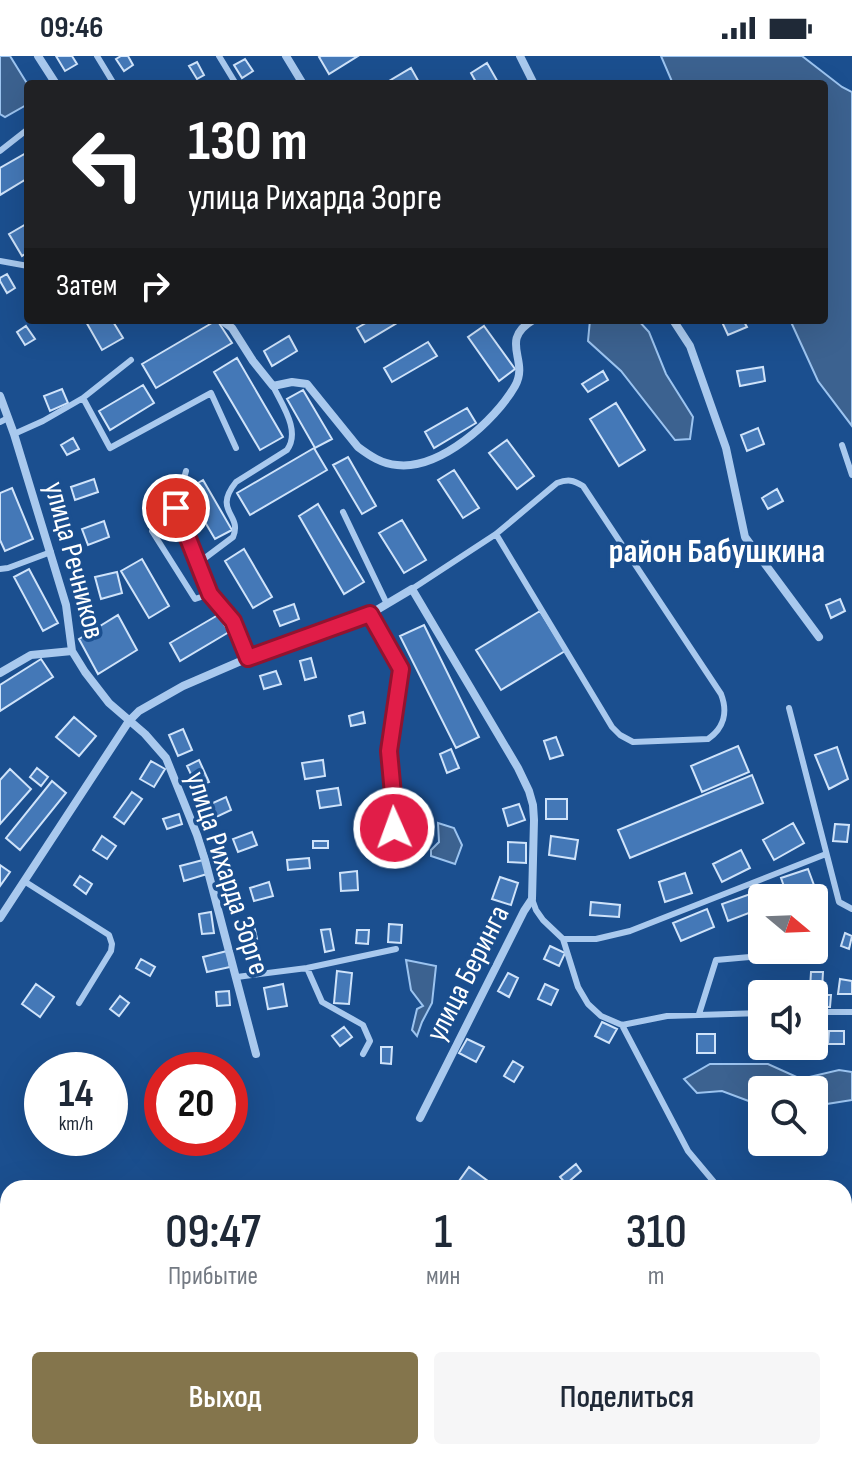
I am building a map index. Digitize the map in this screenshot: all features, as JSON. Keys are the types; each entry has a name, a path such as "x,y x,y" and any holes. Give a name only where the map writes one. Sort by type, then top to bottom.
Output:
{"street":[{"path":"38,56 53,80"},
{"path":"286,56 301,80"},
{"path":"520,56 532,80"},
{"path":"226,324 273,386 292,382 307,384 358,447 383,463 399,466 429,461 478,431 519,377 516,339 517,332 526,324"},
{"path":"676,324 690,346 726,448 745,537 819,637"},
{"name":"улица Речников","path":"0,396 4,420 14,434 66,605 72,651 109,703 129,721"},
{"path":"0,918 129,721 139,711 162,697 248,658 370,614 412,589"},
{"name":"улица Беринга","path":"412,589 518,768 529,791 534,820 532,899 420,1118"},
{"path":"0,673 31,655 72,651"},
{"name":"улица Рихарда Зорге","path":"129,721 166,758 197,835 256,1054"}],"lane":[{"path":"97,56 112,80"},
{"path":"219,56 234,80"},
{"path":"0,151 24,132"},
{"path":"0,261 24,265"},
{"path":"14,434 83,398 131,360"},
{"path":"197,564 236,532 235,523 226,509 226,499 236,482 287,450 292,442 291,425 273,386"},
{"path":"83,398 110,448 211,393 236,448"},
{"path":"842,445 852,475"},
{"path":"186,471 176,508 152,531 195,599 210,594"},
{"path":"412,589 496,534 557,483 567,479 576,481 583,486 721,694 725,716 715,734 708,739 633,742 620,735 612,727 496,534"},
{"path":"176,508 210,594 233,621 248,658"},
{"path":"343,512 387,604"},
{"path":"0,569 51,552"},
{"path":"370,614 401,669 389,751 394,852"},
{"path":"789,708 839,902 852,909"},
{"path":"563,939 612,937 826,854"},
{"path":"24,881 109,935 111,951 79,1003"},
{"path":"532,899 543,920 563,939 578,987 588,1004 601,1016 622,1025 667,1016 748,1013"},
{"path":"237,977 307,968 396,949"},
{"path":"699,1014 716,960 748,957"},
{"path":"307,968 322,1002 363,1025 370,1041 363,1054"},
{"path":"828,1012 852,1012"},
{"path":"622,1025 688,1151 712,1180"}],"shaded area":[{"path":"0,56 10,56 25,80 24,106 5,117 0,114"},
{"path":"661,56 802,56 852,92 852,426 818,381 792,324 828,324 828,80 671,80"},
{"path":"590,324 642,324 649,332 666,374 693,417 690,439 675,440 621,371 588,341"},
{"path":"438,823 454,828 462,845 455,864 431,856 431,850 439,842"},
{"path":"406,960 436,966 432,1003 417,1036 412,1030 417,1009 423,1006 411,990"},
{"path":"710,1064 768,1064 794,1076 748,1076 748,1101 722,1091 697,1093 684,1079"},
{"path":"839,1070 852,1072 852,1100 828,1104 828,1076 814,1076"}],"building":[{"path":"56,56 72,56 77,64 65,71"},
{"path":"128,56 133,65 124,71 116,59"},
{"path":"321,56 358,56 329,74"},
{"path":"245,59 253,71 242,78 234,65"},
{"path":"197,62 204,75 197,79 189,66"},
{"path":"487,63 497,80 475,80 471,73"},
{"path":"411,68 418,80 391,80"},
{"path":"24,154 24,180 0,195 0,168"},
{"path":"24,225 22,256 9,234"},
{"path":"7,274 15,288 7,293 0,278"},
{"path":"87,324 114,324 123,338 102,350"},
{"path":"210,324 220,324 232,343 156,388 142,364"},
{"path":"364,324 395,324 365,342 357,328"},
{"path":"723,324 745,324 747,327 728,335"},
{"path":"26,326 35,339 25,345 17,332"},
{"path":"484,326 515,369 499,381 468,337"},
{"path":"289,336 297,351 272,366 264,351"},
{"path":"428,342 437,356 392,382 384,368"},
{"path":"237,358 283,437 260,450 214,372"},
{"path":"763,367 765,381 740,386 737,371"},
{"path":"603,371 608,380 588,392 582,384"},
{"path":"143,385 154,403 110,430 99,411"},
{"path":"62,389 68,403 50,411 44,396"},
{"path":"303,390 332,439 315,448 287,399"},
{"path":"616,403 645,450 619,466 590,419"},
{"path":"467,408 476,423 434,448 425,432"},
{"path":"758,428 764,444 747,451 741,435"},
{"path":"73,438 79,449 67,455 61,445"},
{"path":"507,440 534,476 517,489 489,453"},
{"path":"314,448 327,470 250,515 237,493"},
{"path":"348,457 376,506 362,514 333,465"},
{"path":"454,470 479,508 463,518 438,480"},
{"path":"94,479 98,492 75,500 71,487"},
{"path":"203,480 232,530 215,539 186,490"},
{"path":"12,488 33,539 5,551 0,540 0,493"},
{"path":"777,489 783,501 768,509 762,498"},
{"path":"318,504 364,582 344,594 299,516"},
{"path":"402,520 426,560 404,573 379,533"},
{"path":"104,521 109,537 88,545 82,529"},
{"path":"244,549 272,597 253,608 225,561"},
{"path":"142,559 169,606 149,618 121,571"},
{"path":"29,569 58,623 43,631 14,577"},
{"path":"117,572 122,593 101,599 95,577"},
{"path":"840,599 845,611 831,618 826,605"},
{"path":"294,604 299,619 280,626 274,611"},
{"path":"540,611 565,651 501,690 476,650"},
{"path":"118,615 137,650 98,674 79,639"},
{"path":"218,615 229,632 180,661 170,643"},
{"path":"424,625 479,737 456,748 400,636"},
{"path":"311,658 316,677 305,680 300,661"},
{"path":"41,659 53,677 0,711 0,685"},
{"path":"276,671 281,684 264,689 260,676"},
{"path":"363,712 365,723 351,726 349,716"},
{"path":"74,717 96,736 79,756 56,737"},
{"path":"183,729 192,750 178,756 169,735"},
{"path":"556,737 563,755 550,759 544,741"},
{"path":"738,746 749,772 702,792 691,766"},
{"path":"837,747 848,779 829,789 815,755"},
{"path":"451,749 459,768 447,773 440,754"},
{"path":"199,760 209,782 197,787 187,766"},
{"path":"323,760 325,776 305,779 302,763"},
{"path":"151,761 165,769 154,787 140,779"},
{"path":"37,768 48,777 41,786 30,777"},
{"path":"10,769 31,789 0,824 0,780"},
{"path":"752,775 763,803 630,858 618,830"},
{"path":"52,781 66,793 20,850 6,838"},
{"path":"338,788 341,805 320,808 317,791"},
{"path":"132,792 142,799 124,824 114,817"},
{"path":"226,797 231,810 210,820 204,807"},
{"path":"546,799 567,799 567,819 546,819"},
{"path":"519,804 525,820 508,826 503,809"},
{"path":"179,814 182,824 167,829 163,819"},
{"path":"793,823 804,843 774,860 763,840"},
{"path":"835,824 849,825 847,842 833,841"},
{"path":"252,832 257,845 238,852 233,839"},
{"path":"102,836 116,846 107,859 93,850"},
{"path":"551,836 578,840 575,859 549,855"},
{"path":"313,841 328,841 328,848 313,848"},
{"path":"508,842 526,843 526,863 508,862"},
{"path":"741,850 750,868 722,882 713,864"},
{"path":"309,858 310,868 288,870 287,860"},
{"path":"203,860 207,874 184,881 180,866"},
{"path":"0,865 10,872 0,886"},
{"path":"808,869 814,884 783,884 781,878"},
{"path":"357,871 358,890 341,891 340,873"},
{"path":"685,873 692,893 665,902 659,882"},
{"path":"80,876 92,884 86,894 74,885"},
{"path":"500,877 518,883 511,905 492,899"},
{"path":"269,882 273,896 254,901 250,888"},
{"path":"748,895 748,913 728,921 722,904"},
{"path":"591,902 620,905 619,917 590,915"},
{"path":"707,909 714,927 681,941 673,923"},
{"path":"211,912 214,933 202,934 199,914"},
{"path":"253,920 257,939 244,942 240,922"},
{"path":"389,924 402,925 401,943 388,942"},
{"path":"330,929 334,950 325,952 321,930"},
{"path":"357,930 369,930 368,944 356,943"},
{"path":"845,933 852,936 849,949 841,946"},
{"path":"550,946 565,953 559,966 544,959"},
{"path":"227,951 230,967 207,972 203,957"},
{"path":"141,959 155,967 150,976 136,968"},
{"path":"337,971 352,973 349,1004 334,1003"},
{"path":"811,972 823,972 823,980 811,980"},
{"path":"508,973 518,978 509,997 498,991"},
{"path":"840,979 852,981 852,994 838,994"},
{"path":"36,984 54,997 40,1017 22,1004"},
{"path":"283,984 287,1006 268,1009 264,988"},
{"path":"545,984 558,990 551,1005 538,999"},
{"path":"229,991 230,1005 217,1006 216,992"},
{"path":"120,996 129,1003 119,1016 110,1009"},
{"path":"602,1022 617,1029 609,1043 595,1036"},
{"path":"344,1027 352,1037 340,1046 332,1036"},
{"path":"829,1031 844,1031 844,1044 828,1044"},
{"path":"697,1034 715,1034 715,1053 697,1053"},
{"path":"467,1039 484,1047 476,1062 459,1053"},
{"path":"381,1047 392,1047 391,1064 381,1063"},
{"path":"513,1061 523,1067 514,1082 504,1076"},
{"path":"576,1164 581,1171 571,1180 560,1177"},
{"path":"469,1167 487,1180 460,1180"}],"district":[{"name":"район Бабушкина","path":"717,550"}],"route":[{"path":"176,508 210,594 233,621 248,658 370,614 401,669 389,751 394,828"}]}
